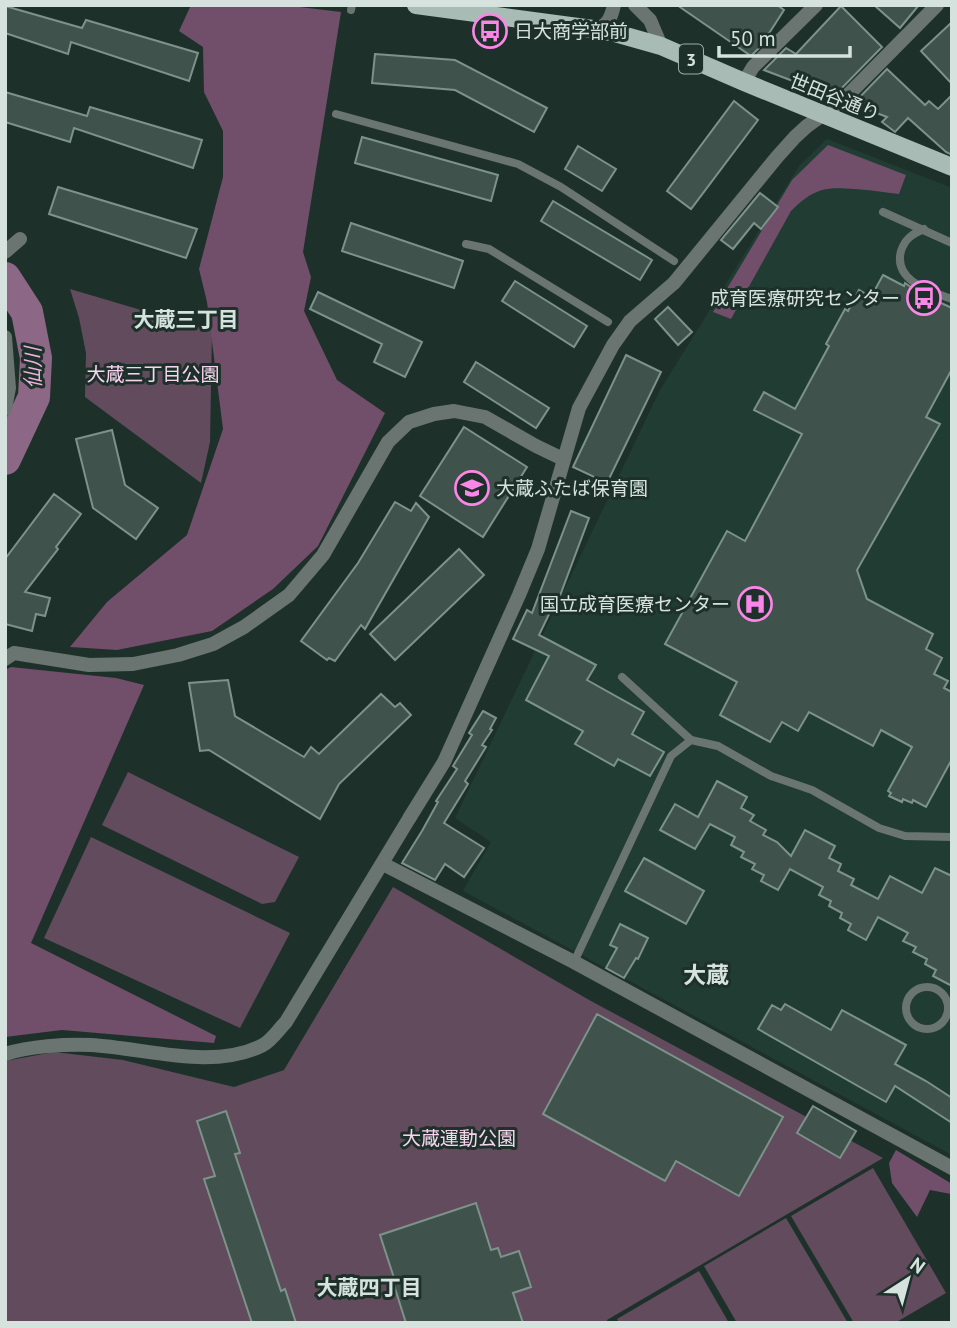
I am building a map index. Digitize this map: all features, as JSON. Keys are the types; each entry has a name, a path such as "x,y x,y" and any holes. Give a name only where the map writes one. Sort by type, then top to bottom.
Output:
{"main road":[{"name":"世田谷通り","path":"416,5 593,29 661,46 952,167"}],"street":[{"path":"593,29 601,28 607,23 614,5"},
{"path":"635,5 650,20 661,46"},
{"path":"744,82 753,67 816,5"},
{"path":"5,1054 22,1048 90,1045 184,1056 229,1056 265,1044 286,1022 444,762 534,561 579,408 609,352 630,321 674,283 776,157 807,126 842,101 937,5"},
{"path":"5,337 9,388 5,409"},
{"path":"5,659 14,653 89,665 133,664 213,644 244,627 289,595 323,555 388,442 410,422 454,411 485,417 563,459"},
{"path":"383,864 574,962 952,1168"}],"lane":[{"path":"336,114 518,164 561,187 674,261"},
{"path":"883,212 952,243"},
{"path":"924,229 911,234 902,247 902,270 909,280 952,299"},
{"path":"466,244 489,249 608,322"},
{"path":"622,677 691,740 718,746 771,776 812,790 879,828 905,836 952,837"},
{"path":"574,962 671,756 691,740"},
{"path":"920,988 934,989 948,996 947,1012 940,1024 925,1028 918,1026 908,1017 906,1004 909,997 920,988"}],"shaded area":[{"path":"191,5 283,5 341,12 303,252 311,277 304,311 337,380 385,413 318,546 273,589 212,631 117,650 70,647 107,602 187,535 223,429 207,302 199,269 223,177 223,131 204,92 203,47 179,31"},
{"name":"国立成育医療センター","path":"827,139 952,188 952,1155 463,891 491,842 455,818 660,390 799,166"},
{"path":"828,145 906,175 899,194 838,188 822,190 801,201 791,211 731,319 713,312 792,180"},
{"path":"11,667 116,678 144,685 31,943 216,1036 214,1043 62,1030 5,1037 5,670"},
{"path":"896,1150 952,1184 951,1194 930,1190 917,1217 892,1183 889,1163"}],"green space":[{"name":"大蔵三丁目公園","path":"70,289 212,331 210,442 201,483 85,397 86,353"},
{"path":"128,772 299,857 275,902 262,904 102,825"},
{"path":"91,837 290,933 240,1028 44,938"},
{"name":"大蔵運動公園","path":"393,887 591,1001 883,1158 607,1320 608,1323 5,1323 5,1061 54,1052 123,1060 234,1087 284,1070"},
{"path":"873,1168 946,1293 895,1323 854,1323 791,1216"},
{"path":"786,1218 848,1323 737,1323 704,1266"},
{"path":"699,1271 729,1323 619,1323 617,1319"}],"building":[{"path":"677,5 777,5 784,10 766,38 768,39 751,56"},
{"path":"874,5 919,5 900,28"},
{"path":"5,6 82,28 86,20 198,53 189,81 71,42 68,54 5,33"},
{"path":"841,6 882,47 836,94 832,96 764,70 786,48 796,54"},
{"path":"952,22 952,84 921,51"},
{"path":"375,54 455,60 547,108 534,132 455,90 372,83"},
{"path":"887,69 925,105 929,101 938,109 952,95 952,155 908,118 895,132 882,122 887,117 853,104"},
{"path":"5,92 87,116 90,107 202,140 193,168 74,128 70,142 5,122"},
{"path":"734,101 758,120 691,209 667,191"},
{"path":"362,137 498,175 491,201 355,163"},
{"path":"578,146 616,169 602,191 565,169"},
{"path":"58,187 197,229 186,258 49,214"},
{"path":"760,193 778,207 761,229 754,223 733,249 721,240"},
{"path":"553,201 652,260 640,280 541,221"},
{"path":"351,223 463,261 454,288 342,251"},
{"path":"883,275 904,286 905,283 921,294 952,308 952,369 926,417 940,424 857,570 867,599 933,634 926,649 942,658 934,674 948,681 944,688 952,692 952,759 926,807 913,800 912,803 903,799 902,802 889,796 891,793 888,791 912,747 881,730 873,746 809,712 798,731 782,722 770,742 720,715 737,682 665,644 727,531 745,541 802,434 754,410 764,392 795,409 829,346 826,344 845,309 848,311 859,290 871,297"},
{"path":"515,281 587,326 574,347 502,301"},
{"path":"318,292 422,342 405,377 374,362 382,344 310,309"},
{"path":"668,307 692,332 678,345 655,319"},
{"path":"626,355 661,372 607,483 573,467"},
{"path":"476,362 549,408 536,428 464,382"},
{"path":"464,427 527,467 483,537 420,496"},
{"path":"112,430 125,485 158,508 136,539 93,508 76,439"},
{"path":"54,494 81,514 25,592 50,598 45,616 36,614 32,631 5,624 5,559"},
{"path":"395,502 411,511 416,503 429,517 365,629 361,625 335,661 329,658 327,660 301,641 358,563"},
{"path":"571,511 589,518 555,609 552,608 539,635 596,665 587,680 644,712 632,734 664,752 650,776 618,759 614,766 575,744 583,731 526,700 549,656 513,639 527,610 532,613"},
{"path":"459,549 484,575 395,660 370,634"},
{"path":"228,680 235,716 304,757 311,747 319,754 381,694 395,707 400,703 411,715 339,784 320,819 209,750 200,751 189,683"},
{"path":"483,711 496,718 490,729 492,730 482,745 486,747 465,781 468,784 444,823 484,848 464,877 445,864 435,880 402,863 457,769 453,766"},
{"path":"717,781 747,797 741,808 754,815 750,821 766,830 763,835 777,842 791,856 805,830 835,846 829,858 841,864 838,871 854,879 851,885 878,899 890,876 922,893 935,868 952,876 952,986 933,976 936,970 925,964 927,959 913,952 916,947 903,941 908,933 878,917 866,940 848,930 851,924 840,918 842,913 829,906 831,901 819,895 823,887 790,869 778,890 761,881 764,875 752,869 755,864 741,857 744,852 731,845 735,837 710,824 695,849 660,830 675,804 698,817"},
{"path":"644,858 704,891 686,924 625,891"},
{"path":"620,924 648,938 638,959 636,958 624,978 606,968 617,948 610,945"},
{"path":"785,1004 831,1030 842,1010 906,1045 895,1064 952,1098 952,1123 895,1086 886,1102 758,1029 772,1005 781,1010"},
{"path":"597,1014 783,1117 739,1196 676,1161 665,1181 543,1114"},
{"path":"813,1106 856,1131 840,1158 797,1133"},
{"path":"226,1111 240,1153 235,1154 281,1291 285,1289 296,1323 252,1323 204,1179 215,1176 197,1121"},
{"path":"476,1203 491,1250 498,1248 501,1257 519,1251 531,1287 513,1293 523,1323 406,1323 380,1235"}],"waterway":[{"name":"仙川","path":"5,278 27,312 36,358 34,397 5,459"}],"place":[{"name":"日大商学部前","path":"490,31"},
{"name":"成育医療研究センター","path":"924,298"},
{"name":"大蔵ふたば保育園","path":"472,488"},
{"name":"国立成育医療センター","path":"755,604"}],"district":[{"name":"大蔵三丁目","path":"186,319"},
{"name":"大蔵","path":"706,974"},
{"name":"大蔵四丁目","path":"369,1287"}]}
